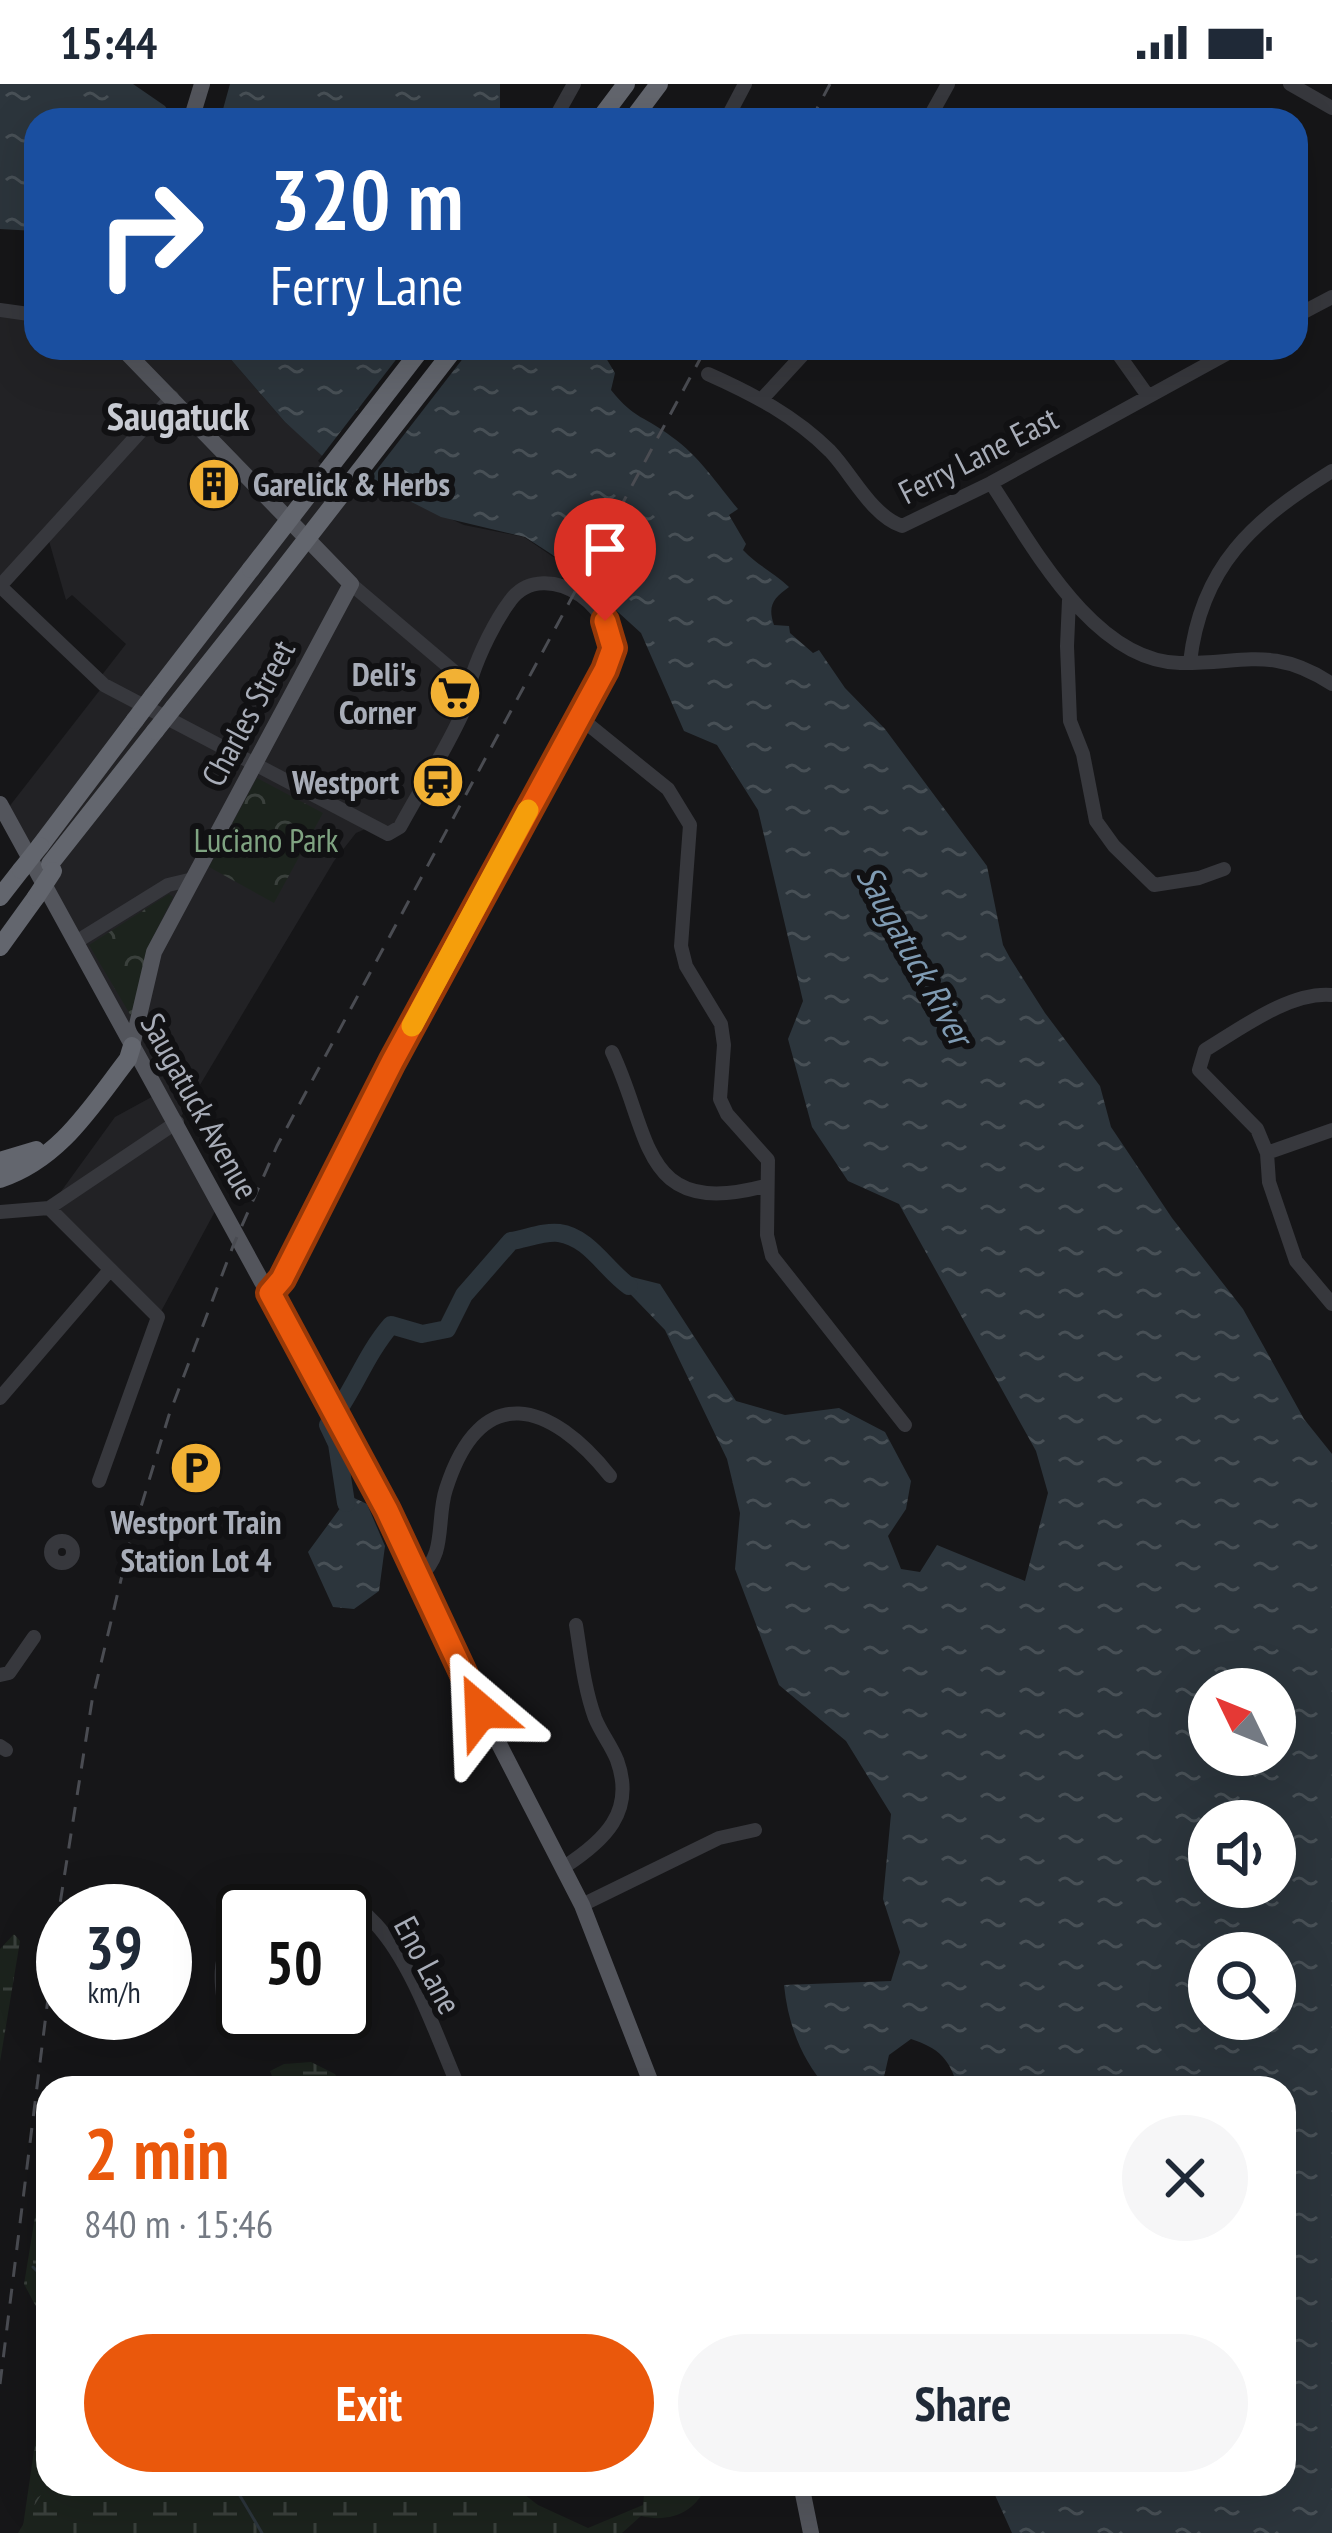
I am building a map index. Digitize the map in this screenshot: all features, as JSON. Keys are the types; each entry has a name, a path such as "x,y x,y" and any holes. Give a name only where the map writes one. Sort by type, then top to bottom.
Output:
{"highway":[{"path":"607,108 626,84"},
{"path":"0,881 19,866 70,806 413,360"},
{"path":"0,947 90,813 446,360"},
{"path":"0,897 19,866"},
{"path":"0,928 33,893"},
{"path":"0,1161 21,1158 44,1145 123,1050 132,1046"},
{"path":"0,1179 33,1166 59,1145 128,1059 132,1046"}],"main road":[{"path":"134,360 351,584"},
{"name":"Charles Street","path":"132,1046 154,952 351,584"},
{"name":"Saugatuck Avenue","path":"0,804 337,1416 419,1576 484,1718 582,1905 648,2076"},
{"path":"803,2496 811,2533"}],"street":[{"path":"1290,84 1332,108"},
{"path":"762,399 798,360"},
{"path":"1122,360 1148,396"},
{"name":"Ferry Lane East","path":"708,374 762,399 829,450 892,523 902,526 916,523 1215,360"},
{"path":"172,397 0,586 104,685 370,827 392,834 466,704 470,685 516,594 529,586 554,583 585,599 605,621 613,648 282,1279 270,1293"},
{"path":"1190,662 1204,596 1229,555 1259,521 1332,471"},
{"path":"991,483 1069,600 1123,643 1149,658 1190,662 1284,659 1332,684"},
{"path":"351,584 470,685"},
{"path":"1069,600 1070,721 1083,754 1096,821 1154,885 1224,869"},
{"path":"579,718 668,789 690,825 681,946 686,966 721,1024 720,1099 727,1114 768,1160 767,1235 772,1256 905,1425"},
{"path":"76,942 168,885 193,879"},
{"path":"1332,994 1315,994 1286,1005 1205,1050 1199,1060 1199,1070 1257,1129 1296,1262 1332,1304"},
{"path":"611,1052 625,1081 634,1118 668,1178 702,1195 766,1186"},
{"path":"0,1212 49,1208 177,1122"},
{"path":"1267,1153 1332,1130"},
{"path":"49,1208 158,1318 99,1481"},
{"path":"0,1398 109,1271"},
{"path":"419,1576 436,1554 444,1492 455,1466 473,1437 497,1419 521,1411 548,1419 575,1437 610,1476"},
{"path":"564,1867 608,1834 623,1793 619,1764 588,1693 576,1625"},
{"path":"0,1675 9,1673 34,1637"},
{"path":"582,1905 719,1838 755,1830"},
{"name":"Eno Lane","path":"372,1917 396,1947 454,2076"}],"shaded area":[{"path":"0,310 24,313 24,360 231,360 285,422 377,499 383,488 464,525 524,537 568,567 558,584 516,594 400,827 370,827 356,833 334,861 179,1120 219,1204 158,1317 49,1208 115,1117 159,1093 5,812 103,686 98,680 126,644 72,595 66,600 49,541 0,586"}],"green space":[{"name":"Luciano Park","path":"257,778 323,813 274,903 209,867"},
{"path":"169,894 173,897 148,947 131,1016 89,945"},
{"path":"14,1934 20,1941 0,2062 0,1949"},
{"path":"311,2062 336,2076 272,2076 270,2071 284,2064"},
{"path":"36,2211 36,2306 24,2284"},
{"path":"36,2437 36,2496 86,2496 204,2533 22,2533"},
{"path":"40,2496 526,2496 588,2528 643,2505 644,2496 700,2496 680,2514 641,2516 622,2533 18,2533"}],"water":[{"path":"0,84 133,84 165,106 24,108 24,230 0,229"},
{"path":"230,84 500,84 500,108 223,108"},
{"name":"Saugatuck River","path":"231,360 607,360 615,373 611,390 699,461 738,509 729,515 746,544 743,550 789,587 773,603 774,625 789,626 790,633 813,653 819,650 987,866 1003,945 1010,958 1100,1086 1111,1127 1172,1218 1243,1309 1304,1419 1332,1454 1332,2533 1012,2533 995,2496 1296,2496 1296,2076 954,2076 942,2056 911,2039 889,2055 884,2076 818,2076 803,2053 784,1985 891,1981 900,1952 883,1899 891,1814 846,1741 779,1685 735,1569 740,1513 727,1459 665,1330 608,1271 660,1284 736,1401 785,1415 839,1408 885,1432 911,1481 906,1509 888,1536 901,1569 920,1572 937,1545 1025,1581 1048,1493 1036,1451 899,1204 848,1181 812,1127 788,1039 803,1001 758,810 717,745 684,731 641,633 562,561 525,537 441,517 384,488 377,499 366,496 285,422"},
{"path":"352,1497 367,1504 385,1546 379,1591 354,1609 333,1607 308,1552"}],"pier":[{"path":"396,360 462,360 358,494 318,461"}],"waterway":[{"path":"346,1503 337,1444 328,1425 391,1325 422,1334 447,1329 464,1295 511,1241 541,1234 559,1233 579,1241 629,1286"},
{"path":"33,2267 36,2270"},
{"path":"240,2496 262,2533"}],"railway":[{"path":"817,108 830,84"},
{"path":"38,2076 92,1701 129,1546 169,1415 233,1246 277,1146 700,360"},
{"path":"0,2384 36,2095"}],"slow traffic":[{"path":"412,1026 528,810"}],"place":[{"name":"Garelick & Herbs","path":"214,484"},
{"name":"Deli's Corner","path":"455,693"},
{"name":"Westport","path":"438,782"},
{"name":"Westport Train Station Lot 4","path":"196,1468"}],"district":[{"name":"Saugatuck","path":"178,416"}],"route":[{"path":"481,1711 387,1510 270,1293 282,1279 392,1062 605,670 613,648 605,621"}]}
